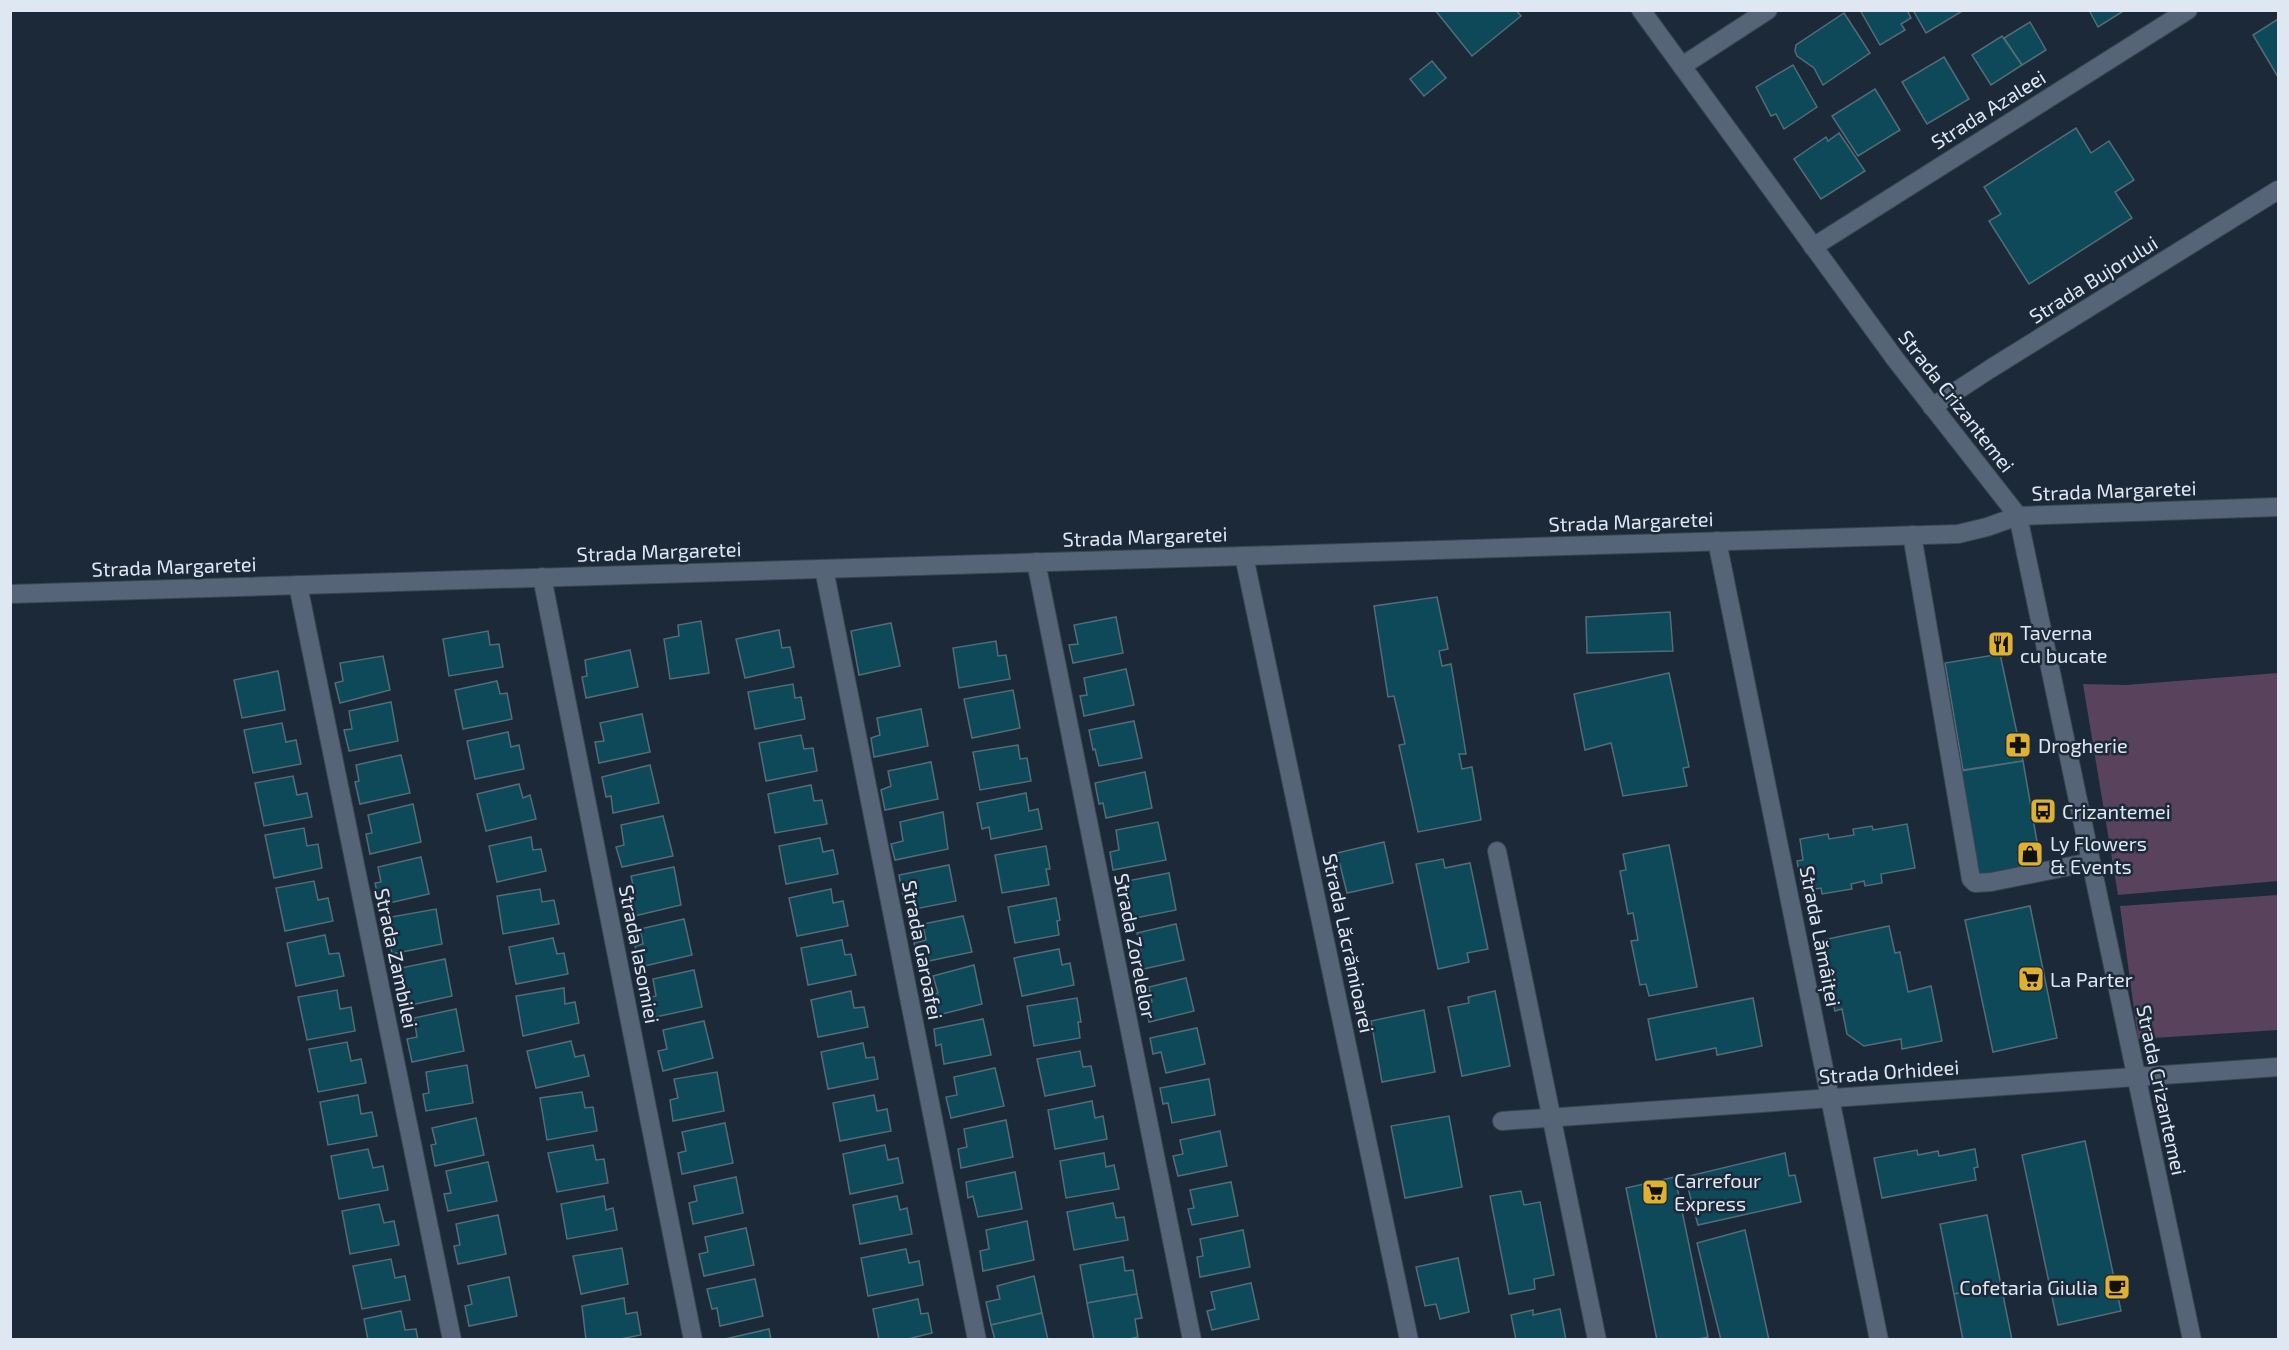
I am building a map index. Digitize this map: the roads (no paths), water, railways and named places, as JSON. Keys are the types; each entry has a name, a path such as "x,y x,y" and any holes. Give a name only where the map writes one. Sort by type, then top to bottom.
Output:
{"street":[{"name":"Strada Crizantemei","path":"1641,10 1932,407 2018,516 2192,1340"},
{"path":"1682,66 1768,10"},
{"name":"Strada Azaleei","path":"1813,247 2188,10"},
{"name":"Strada Bujorului","path":"1932,407 2278,190"},
{"name":"Strada Margaretei","path":"10,594 1958,534 2018,516 2278,507"},
{"path":"1912,535 1971,879 1975,882 1991,882 2091,862"},
{"name":"Strada Lămâiței","path":"1718,541 1879,1340"},
{"name":"Strada Lăcrămioarei","path":"1244,556 1409,1340"},
{"name":"Strada Zorelelor","path":"1036,562 1192,1340"},
{"name":"Strada Garoafei","path":"824,569 977,1340"},
{"name":"Strada Iasomiei","path":"542,578 693,1340"},
{"name":"Strada Zambilei","path":"298,585 452,1340"},
{"path":"1497,851 1597,1340"},
{"name":"Strada Orhideei","path":"1502,1121 2278,1067"}],"place":[{"name":"Taverna cu bucate","path":"2001,644"},
{"name":"Drogherie","path":"2018,745"},
{"name":"Crizantemei","path":"2043,811"},
{"name":"Ly Flowers & Events","path":"2030,854"},
{"name":"La Parter","path":"2031,979"},
{"name":"Carrefour Express","path":"1655,1192"},
{"name":"Cofetaria Giulia","path":"2117,1287"}]}
